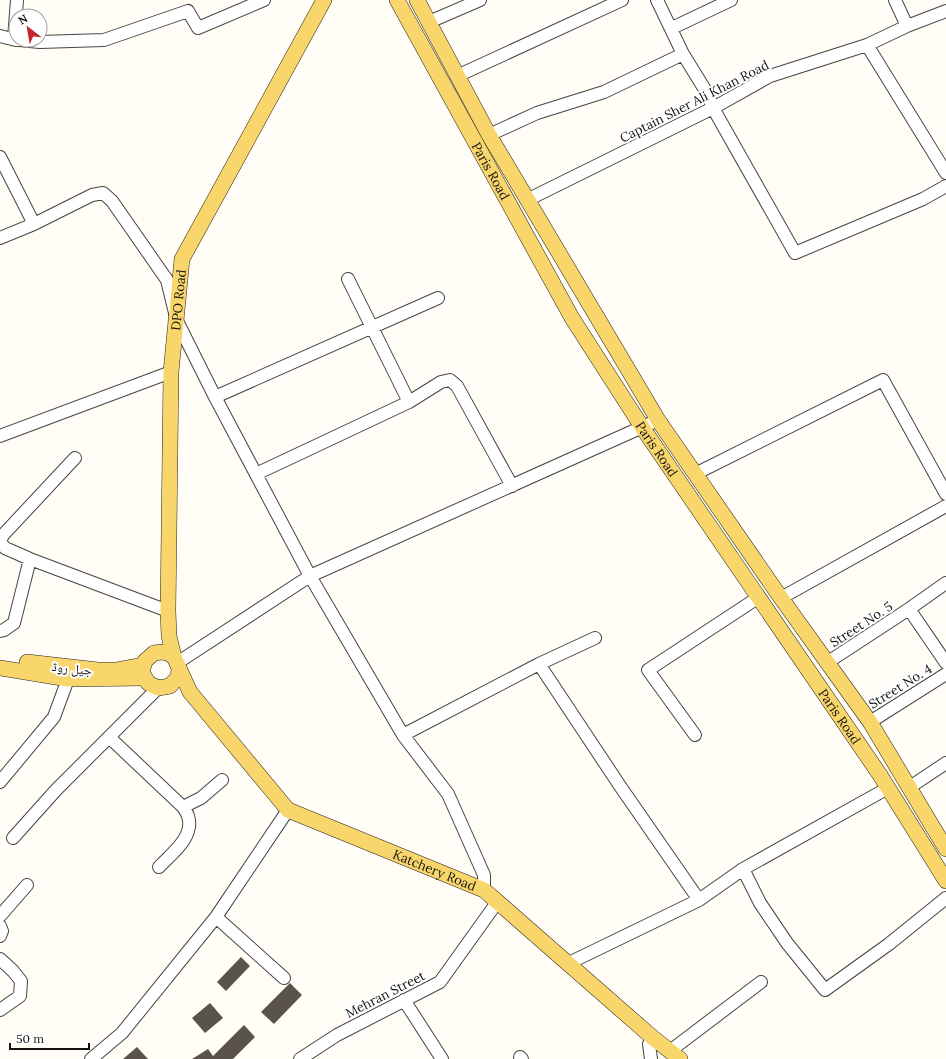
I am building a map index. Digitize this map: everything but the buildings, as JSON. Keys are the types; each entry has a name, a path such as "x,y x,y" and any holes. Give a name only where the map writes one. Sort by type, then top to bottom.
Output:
{"main road":[{"name":"Paris Road","path":"397,0 572,318 642,427 888,788 946,881"},
{"name":"Paris Road","path":"416,0 489,135 658,420 870,722 946,849"},
{"name":"DPO Road","path":"176,668 169,636 168,611 171,372 182,259 323,1"},
{"path":"572,318 591,309"},
{"path":"158,652 169,636"},
{"path":"158,652 168,653 176,668 170,686 158,688 148,683 144,671 150,655 158,652"},
{"name":"جیل روڈ","path":"0,658 98,670 144,671"},
{"name":"جیل روڈ","path":"0,668 68,679 97,679 144,671"},
{"name":"Katchery Road","path":"176,668 190,692 288,810 484,890 652,1037 675,1055"}],"street":[{"path":"48,42 104,40 188,11 198,28 264,0"},
{"path":"429,22 480,0"},
{"path":"457,76 622,0"},
{"path":"658,0 683,54 707,93 713,108 795,253 923,199 946,186"},
{"path":"672,28 731,0"},
{"path":"895,0 907,26"},
{"name":"Captain Sher Ali Khan Road","path":"527,200 713,108 770,76 867,45 907,26 946,11"},
{"path":"867,45 946,173"},
{"path":"489,135 537,113 604,92 683,54"},
{"path":"0,157 34,224"},
{"path":"0,238 34,224 92,195 103,193 112,202 167,280 177,321 215,397 310,576 403,735 448,794 484,875 484,890"},
{"path":"348,279 409,402"},
{"path":"215,397 438,298"},
{"path":"0,436 171,372"},
{"path":"256,474 409,402 441,382 450,380 454,382 512,486"},
{"path":"695,474 883,380 946,494"},
{"path":"176,668 310,576 658,420"},
{"path":"75,458 3,535 0,542 5,548 30,559 168,611"},
{"path":"782,598 946,506"},
{"path":"0,631 14,623 30,559"},
{"name":"Street No. 5","path":"828,662 946,583"},
{"path":"695,735 648,670 759,597"},
{"path":"909,609 946,663"},
{"path":"403,735 539,664 594,638"},
{"path":"539,664 620,786 699,900"},
{"name":"Street No. 4","path":"870,722 946,674"},
{"path":"0,782 54,717 68,679"},
{"path":"13,838 56,790 158,688"},
{"path":"109,737 183,807 188,816 189,825 187,834 182,842 158,867"},
{"path":"910,787 946,763"},
{"path":"183,807 201,798 222,780"},
{"path":"569,963 699,900 743,869 888,788"},
{"path":"91,1059 122,1033 216,917 288,810"},
{"path":"743,869 760,903 788,943 825,990 889,944 946,898"},
{"path":"0,916 27,885"},
{"name":"Mehran Street","path":"300,1059 337,1035 440,982 498,901"},
{"path":"216,917 284,978"},
{"path":"0,926 2,931 0,936"},
{"path":"0,959 21,981 20,996 0,1010"},
{"path":"675,1055 761,982"},
{"path":"404,1000 442,1059"},
{"path":"651,1059 649,1044 652,1037"}]}
